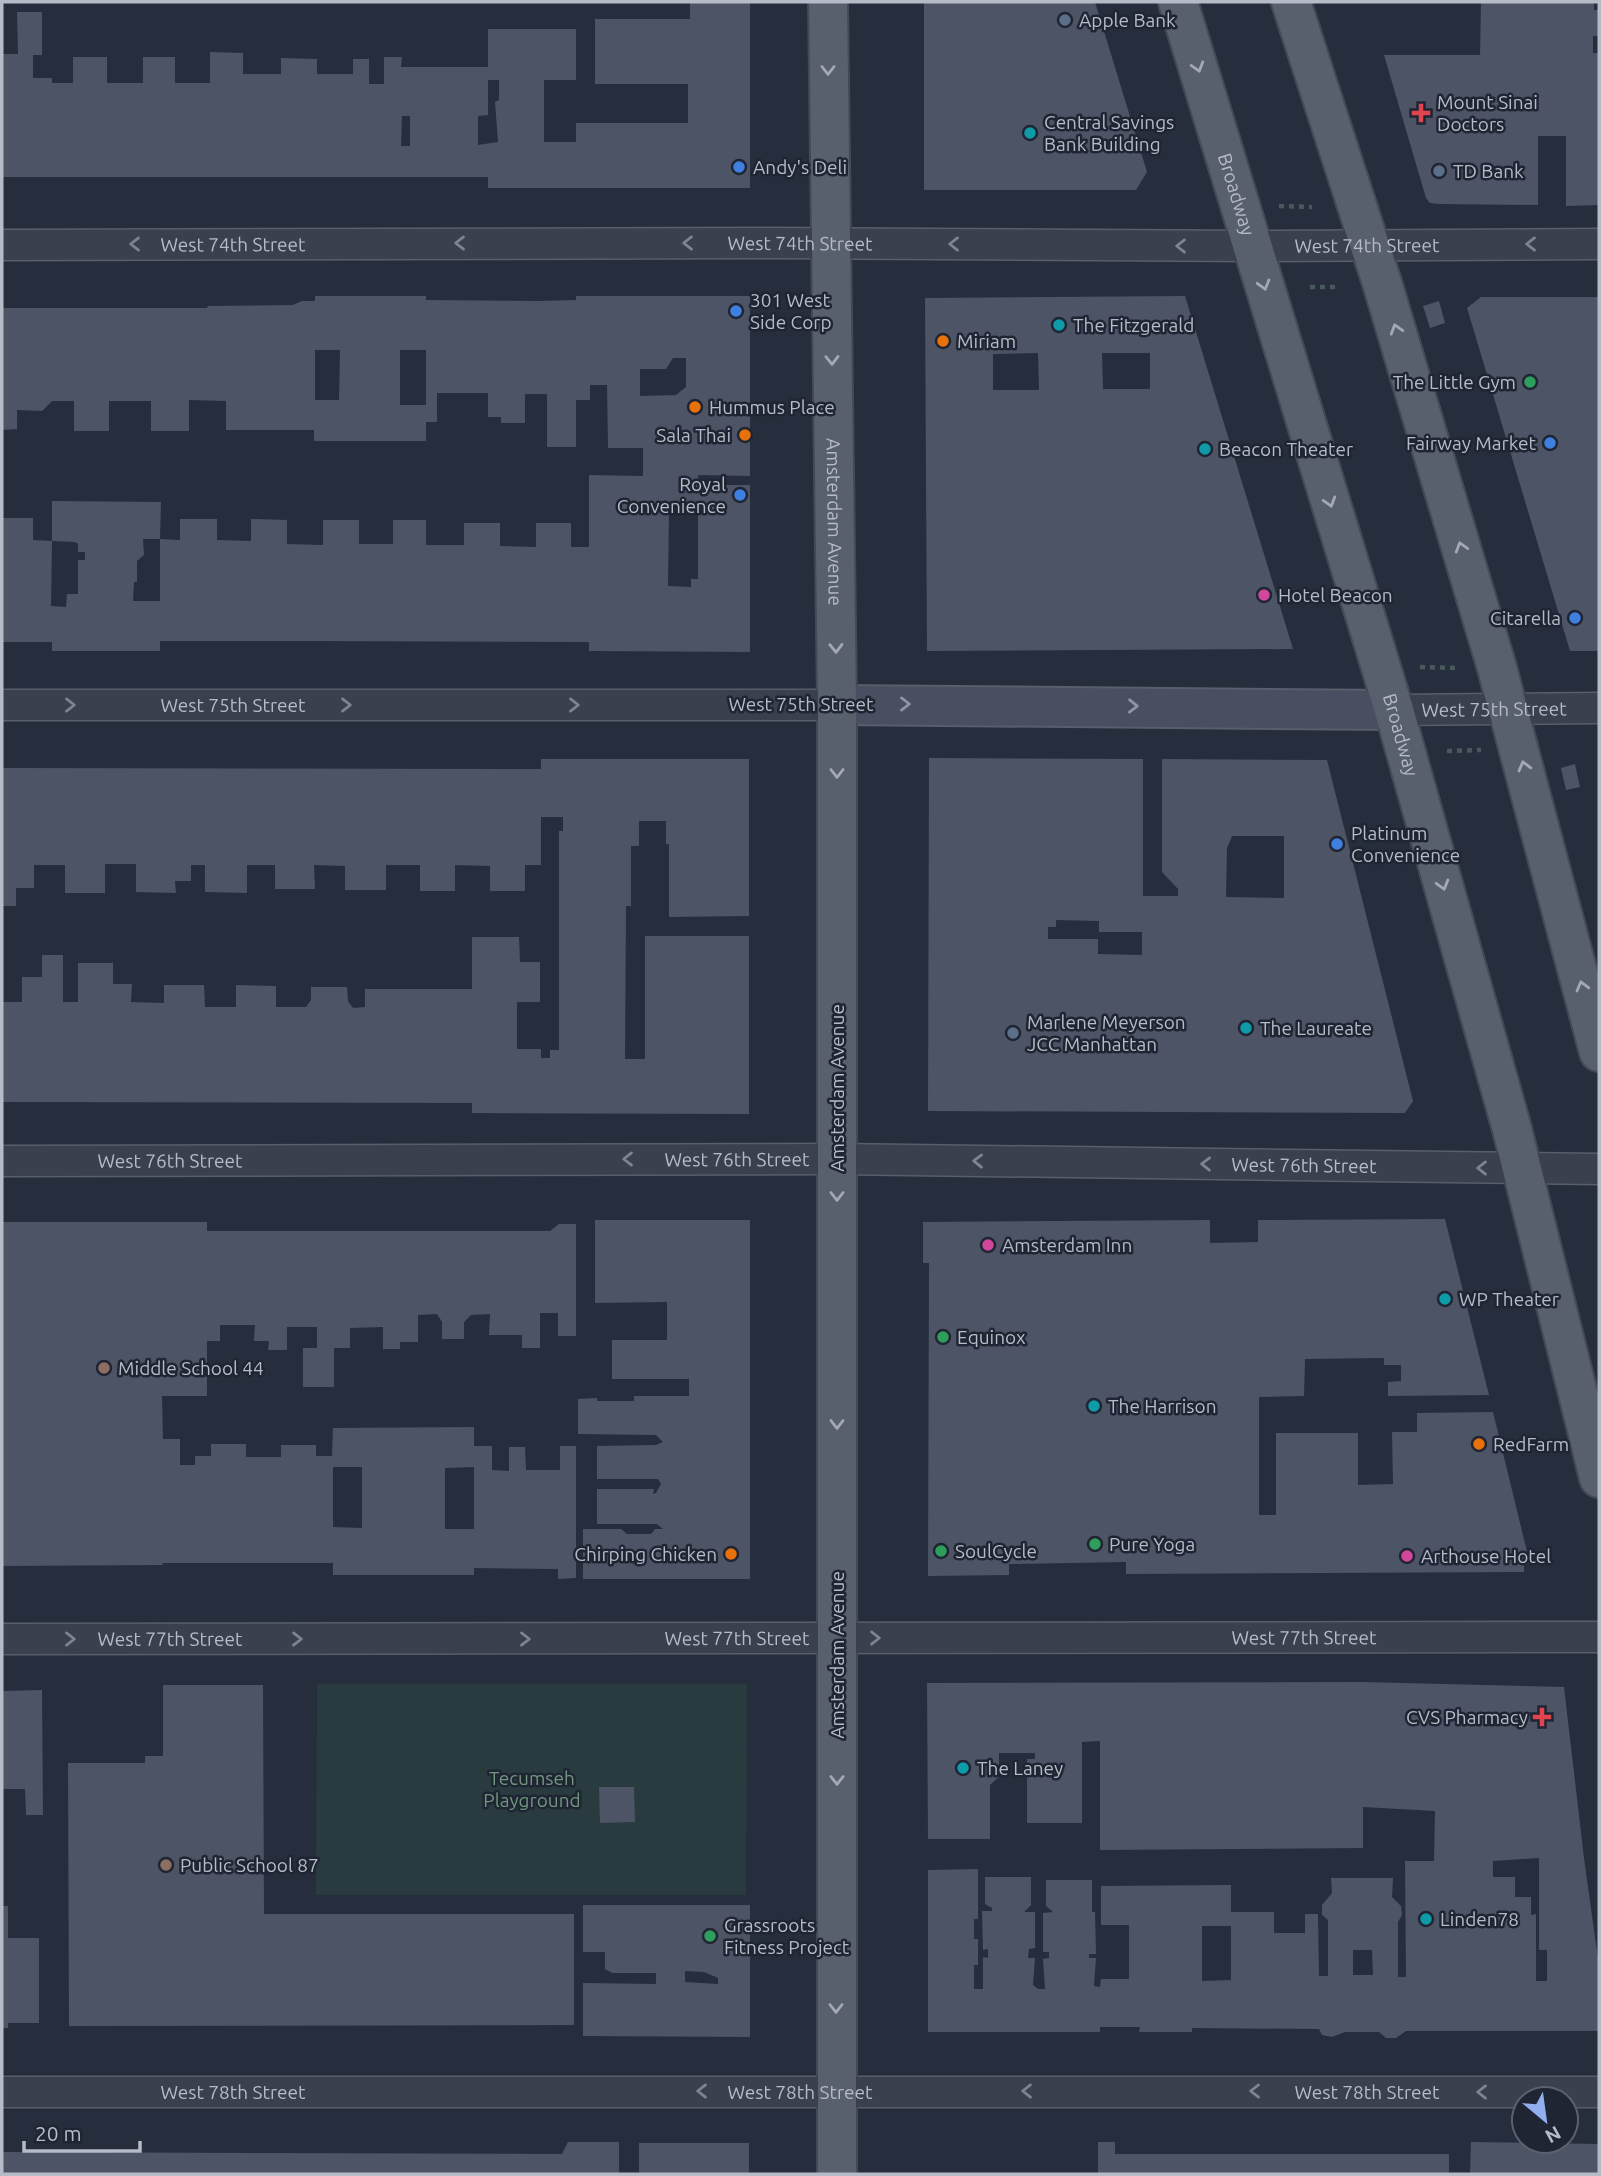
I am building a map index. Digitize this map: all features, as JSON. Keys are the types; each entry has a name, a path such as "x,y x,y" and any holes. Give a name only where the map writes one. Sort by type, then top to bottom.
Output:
{"main road":[{"name":"Amsterdam Avenue","path":"828,2 837,705 837,2174"},
{"name":"Broadway","path":"1178,2 1394,710 1521,1168 1599,1478"},
{"path":"1291,2 1383,286 1508,708 1599,1052"},
{"name":"West 75th Street","path":"837,705 1394,710"}],"street":[{"name":"West 74th Street","path":"2,245 1599,244"},
{"name":"West 75th Street","path":"2,705 837,705"},
{"name":"West 75th Street","path":"1394,710 1599,708"},
{"name":"West 76th Street","path":"2,1161 837,1159 1599,1169"},
{"name":"West 77th Street","path":"2,1639 1599,1637"},
{"name":"West 78th Street","path":"2,2092 1599,2092"}],"path":[{"path":"1279,206 1312,206"},
{"path":"1310,287 1336,287"},
{"path":"1419,667 1455,668"},
{"path":"1447,751 1486,750"}],"green space":[{"name":"Tecumseh Playground","path":"317,1684 747,1684 746,1895 316,1895"}],"building":[{"path":"690,2 750,2 750,188 488,188 488,177 2,177 2,54 18,54 17,12 42,12 42,55 33,55 33,78 52,78 52,83 73,83 73,57 107,57 107,83 143,83 143,57 175,57 175,83 210,83 210,52 243,53 243,74 281,74 281,58 317,59 317,74 353,74 353,59 369,59 369,84 384,84 384,57 402,57 401,67 488,67 488,29 576,29 576,80 544,80 544,142 576,142 576,123 688,123 688,84 595,84 595,19 690,19","holes":["488,80 499,80 499,100 495,102 498,142 478,145 478,116 488,115","402,116 410,116 410,146 401,146"]},
{"name":"Central Savings Bank Building","path":"924,2 1095,2 1147,172 1136,190 924,190"},
{"path":"1481,2 1594,2 1594,10 1599,10 1599,36 1593,36 1593,53 1599,53 1599,205 1566,206 1566,136 1538,136 1538,205 1439,204 1430,203 1426,198 1384,55 1480,55"},
{"path":"315,296 426,296 426,300 539,301 576,300 576,296 750,296 750,476 698,475 698,485 750,485 750,652 589,651 589,642 304,641 160,641 160,651 52,651 52,642 2,642 2,518 33,518 33,540 52,541 52,501 161,502 160,539 180,540 180,519 217,519 217,540 251,541 251,519 287,520 287,544 323,545 323,520 359,520 359,544 393,544 393,520 426,520 426,545 464,545 464,523 500,523 500,546 536,547 536,523 571,523 571,547 589,547 589,475 643,476 643,448 608,448 607,385 590,385 590,400 576,400 576,447 547,447 547,394 525,394 525,423 501,423 501,417 488,417 488,393 437,393 437,422 426,422 426,441 314,441 314,430 226,430 226,401 189,400 189,431 151,431 151,401 109,401 109,431 74,431 74,401 52,401 42,411 17,410 17,429 2,430 2,308 207,308 293,305 302,301 315,301","holes":["315,350 340,350 339,400 315,400","400,350 426,350 426,405 400,405","673,358 686,358 686,387 676,395 640,396 640,369 666,369","698,509 698,579 691,579 691,587 668,586 669,510","143,539 160,539 160,601 133,601 137,561 144,555","52,541 78,544 78,552 85,552 85,560 78,560 78,594 67,594 66,607 51,606"]},
{"path":"1185,296 1293,649 927,651 925,298","holes":["1038,353 1039,390 993,390 993,354","1102,353 1150,353 1150,389 1103,389"]},
{"path":"1481,297 1599,297 1599,651 1570,651 1467,308"},
{"path":"1439,301 1445,323 1430,328 1423,306"},
{"path":"929,758 1143,759 1143,896 1178,896 1178,889 1162,872 1162,759 1327,760 1413,1101 1405,1113 928,1111","holes":["1232,836 1284,836 1284,898 1226,897 1227,848","1056,920 1099,921 1099,932 1142,932 1142,955 1098,954 1098,939 1048,939 1048,927 1056,927"]},
{"path":"541,759 749,759 749,916 669,917 669,844 666,844 666,821 639,821 639,846 631,846 631,906 626,906 625,1059 645,1059 645,936 749,936 749,1114 472,1113 472,1103 2,1102 2,1002 22,1002 22,977 42,977 42,955 63,955 63,1002 78,1002 78,963 113,963 113,984 132,984 131,1002 164,1003 164,985 204,985 205,1007 236,1007 236,985 276,986 276,1007 306,1007 311,1000 311,987 347,987 348,1001 353,1008 365,1007 365,989 472,989 472,937 519,937 520,962 540,962 540,1002 517,1002 517,1049 541,1049 541,1058 550,1058 550,1050 559,1050 559,831 563,831 563,817 541,817 541,865 525,865 525,891 490,891 490,866 455,865 455,891 420,891 420,865 386,865 386,890 345,890 345,866 314,865 315,889 275,889 275,865 247,865 247,893 205,892 205,865 191,865 191,881 175,881 176,893 136,892 136,864 105,864 105,893 65,893 65,865 34,865 34,888 16,888 16,906 2,906 2,768 541,769"},
{"path":"1575,764 1580,787 1566,790 1561,768"},
{"path":"1445,1219 1489,1395 1388,1396 1388,1382 1401,1381 1401,1365 1384,1365 1384,1358 1305,1359 1304,1396 1259,1397 1259,1515 1276,1515 1276,1433 1358,1433 1358,1485 1393,1484 1392,1432 1417,1432 1417,1413 1493,1412 1530,1564 1524,1564 1524,1572 1126,1574 1126,1562 1009,1564 1009,1575 928,1576 929,1263 923,1263 923,1222 1210,1220 1210,1243 1258,1242 1258,1220"},
{"path":"595,1220 750,1220 750,1579 583,1579 583,1529 621,1529 627,1534 651,1534 655,1529 663,1529 657,1524 597,1524 597,1489 654,1489 653,1494 661,1484 658,1479 597,1479 597,1446 656,1445 663,1442 656,1435 578,1434 578,1399 634,1401 634,1396 689,1396 689,1379 612,1379 612,1340 667,1340 667,1302 595,1303"},
{"path":"2,1222 207,1222 207,1231 550,1231 559,1224 576,1224 576,1336 558,1336 558,1313 540,1313 540,1348 522,1348 522,1335 489,1335 490,1314 471,1315 464,1322 464,1339 442,1339 442,1322 437,1314 418,1315 418,1342 400,1342 400,1349 383,1349 383,1327 350,1328 350,1348 334,1348 334,1387 303,1387 303,1348 317,1348 317,1327 287,1327 287,1350 268,1350 269,1341 254,1341 255,1325 220,1325 220,1341 207,1341 207,1396 162,1396 163,1439 180,1439 180,1465 195,1465 195,1456 211,1456 211,1444 246,1444 246,1457 281,1457 281,1445 316,1445 316,1456 332,1456 333,1428 474,1427 474,1446 492,1446 492,1470 509,1471 509,1447 525,1447 526,1470 560,1470 560,1446 576,1446 576,1578 558,1579 558,1569 474,1568 474,1575 333,1575 333,1563 2,1566","holes":["333,1467 362,1467 362,1528 333,1527","474,1467 474,1529 445,1529 445,1468"]},
{"path":"1362,1682 1564,1687 1599,1966 1599,2031 1406,2031 1396,2038 1386,2038 1379,2032 1345,2032 1332,2037 1322,2035 1319,2029 1192,2028 1192,2032 1139,2032 1140,2027 1100,2027 1100,2032 928,2032 928,1870 978,1869 978,1919 974,1919 974,1939 978,1939 978,1965 974,1965 974,1989 983,1989 983,1957 988,1958 988,1949 983,1950 982,1911 992,1911 992,1908 985,1904 985,1877 1031,1877 1031,1905 1024,1912 1035,1912 1035,1948 1029,1949 1028,1958 1035,1958 1033,1985 1038,1989 1045,1989 1043,1959 1049,1958 1049,1952 1043,1952 1043,1913 1053,1912 1046,1906 1046,1880 1092,1880 1096,1954 1089,1954 1089,1958 1096,1958 1094,1986 1100,1987 1101,1979 1129,1979 1129,1925 1101,1925 1101,1886 1231,1885 1231,1912 1274,1912 1274,1933 1305,1933 1305,1914 1318,1914 1319,1976 1328,1976 1328,1920 1322,1915 1322,1905 1332,1893 1331,1878 1393,1878 1392,1897 1401,1906 1402,1915 1398,1922 1398,1977 1406,1977 1405,1861 1434,1861 1435,1811 1363,1807 1363,1848 1100,1850 1100,1741 1082,1742 1082,1823 1027,1823 1027,1759 1035,1759 1035,1753 999,1753 999,1777 990,1785 990,1839 928,1839 927,1683","holes":["1539,1858 1539,1950 1547,1950 1547,1981 1536,1981 1536,1914 1531,1915 1531,1897 1515,1897 1515,1877 1493,1877 1493,1861","1202,1926 1231,1926 1231,1980 1202,1981","1353,1950 1372,1950 1373,1975 1353,1975"]},
{"name":"Public School 87","path":"163,1685 263,1685 264,1914 574,1914 574,2025 69,2026 68,1763 145,1763 145,1756 163,1756"},
{"path":"42,1690 43,1815 26,1815 25,1789 2,1789 2,1691"},
{"path":"599,1787 634,1787 635,1822 600,1823"},
{"path":"583,1905 750,1905 750,2037 583,2036 583,1983 656,1984 656,1973 612,1973 605,1969 605,1952 583,1952","holes":["685,1971 704,1972 718,1978 718,1984 685,1982"]},
{"path":"2,1906 8,1906 8,1938 39,1938 39,2023 8,2023 8,2028 2,2028"},
{"path":"568,2142 619,2142 619,2174 2,2174 2,2152 562,2154"},
{"path":"1098,2142 1115,2142 1115,2154 1449,2154 1449,2174 1098,2174"},
{"path":"1471,2142 1510,2143 1510,2155 1580,2155 1580,2144 1599,2144 1599,2174 1470,2174"},
{"path":"639,2143 749,2143 749,2174 639,2174"}],"place":[{"name":"Apple Bank","path":"1065,20"},
{"name":"Mount Sinai Doctors","path":"1421,113"},
{"name":"Central Savings Bank Building","path":"1030,133"},
{"name":"Andy's Deli","path":"739,167"},
{"name":"TD Bank","path":"1439,171"},
{"name":"301 West Side Corp","path":"736,311"},
{"name":"The Fitzgerald","path":"1059,325"},
{"name":"Miriam","path":"943,341"},
{"name":"The Little Gym","path":"1530,382"},
{"name":"Hummus Place","path":"695,407"},
{"name":"Sala Thai","path":"745,435"},
{"name":"Fairway Market","path":"1550,443"},
{"name":"Beacon Theater","path":"1205,449"},
{"name":"Royal Convenience","path":"740,495"},
{"name":"Hotel Beacon","path":"1264,595"},
{"name":"Citarella","path":"1575,618"},
{"name":"Platinum Convenience","path":"1337,844"},
{"name":"The Laureate","path":"1246,1028"},
{"name":"Marlene Meyerson JCC Manhattan","path":"1013,1033"},
{"name":"Amsterdam Inn","path":"988,1245"},
{"name":"WP Theater","path":"1445,1299"},
{"name":"Equinox","path":"943,1337"},
{"name":"Middle School 44","path":"104,1368"},
{"name":"The Harrison","path":"1094,1406"},
{"name":"RedFarm","path":"1479,1444"},
{"name":"Pure Yoga","path":"1095,1544"},
{"name":"SoulCycle","path":"941,1551"},
{"name":"Chirping Chicken","path":"731,1554"},
{"name":"Arthouse Hotel","path":"1407,1556"},
{"name":"CVS Pharmacy","path":"1542,1717"},
{"name":"The Laney","path":"963,1768"},
{"name":"Public School 87","path":"166,1865"},
{"name":"Linden78","path":"1426,1919"},
{"name":"Grassroots Fitness Project","path":"710,1936"}]}
